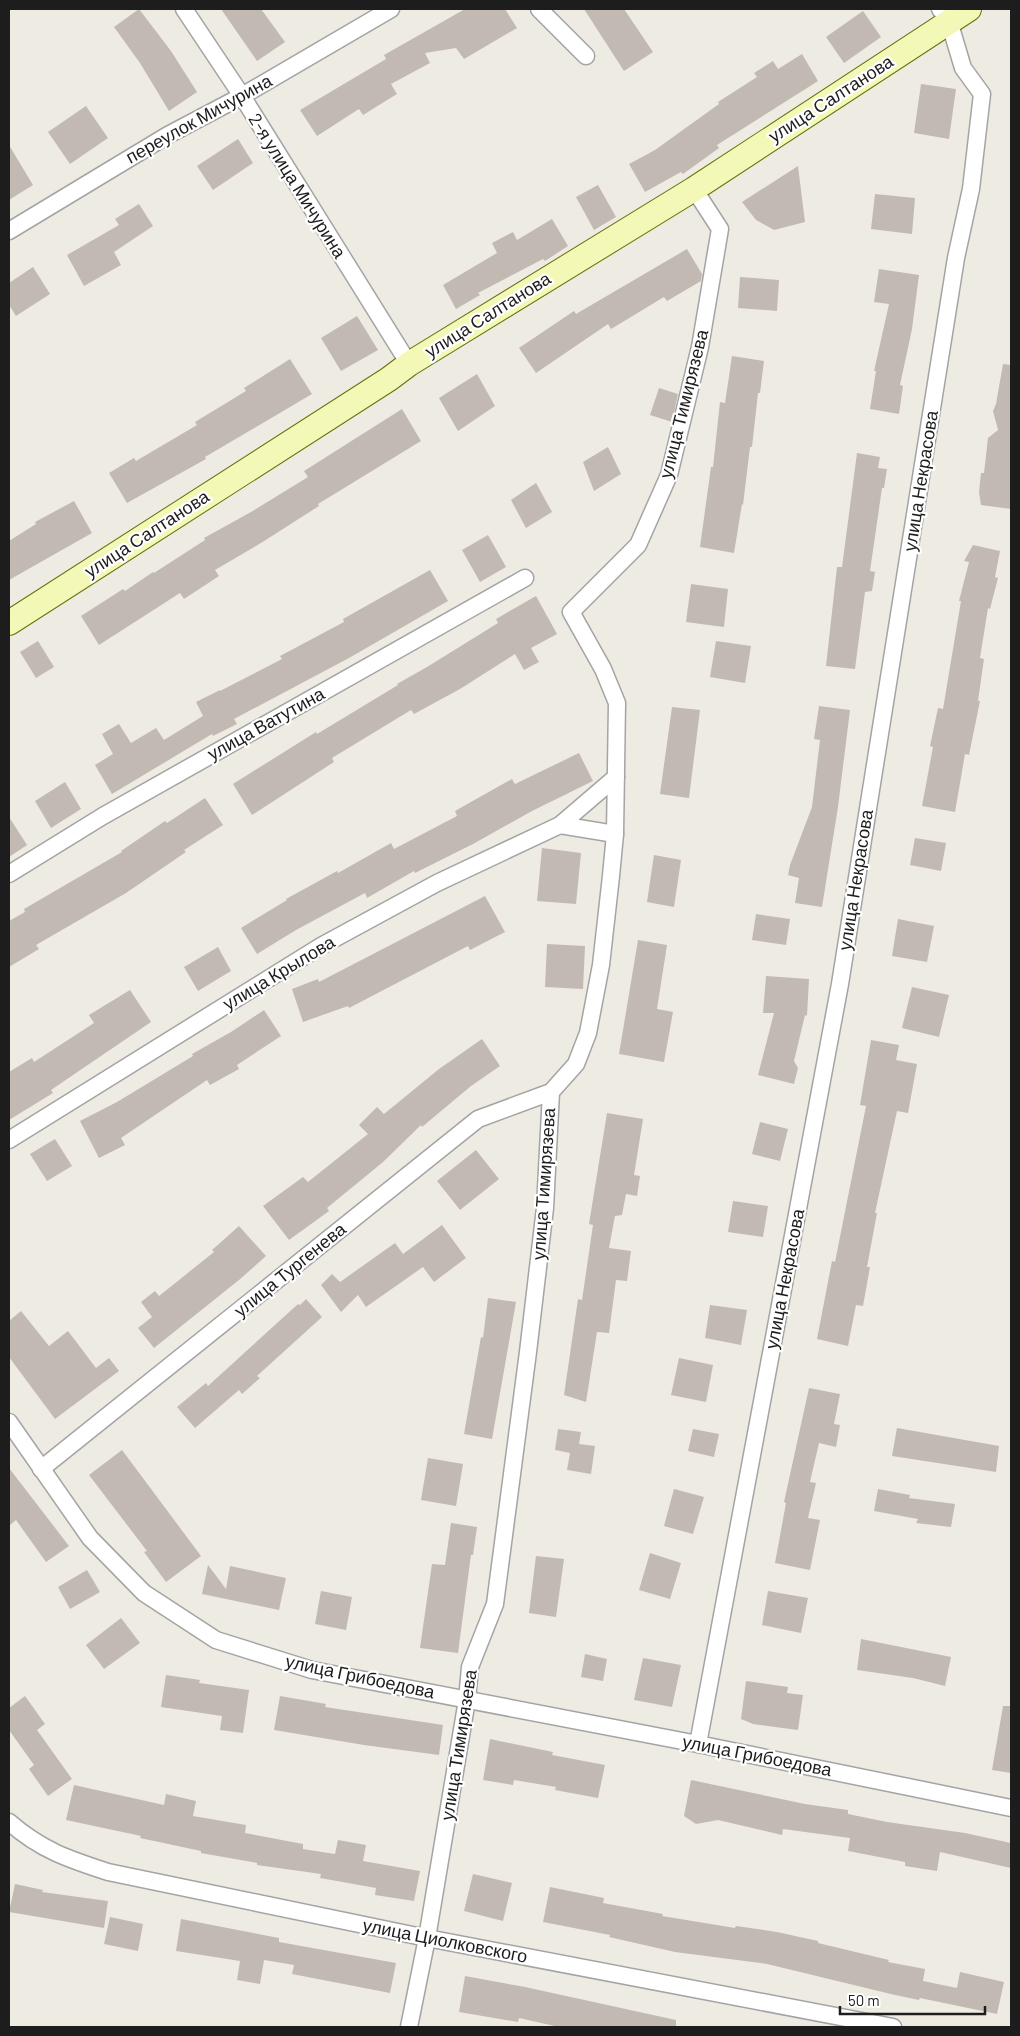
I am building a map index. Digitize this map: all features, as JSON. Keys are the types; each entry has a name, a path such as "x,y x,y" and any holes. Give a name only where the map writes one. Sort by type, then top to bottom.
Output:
{"main road":[{"name":"улица Салтанова","path":"9,622 381,384 409,364 694,189 944,15 969,9"}],"street":[{"name":"2-я улица Мичурина","path":"184,9 242,96 409,364"},
{"name":"переулок Мичурина","path":"9,231 168,136 242,96 391,9"},
{"path":"539,9 586,56"},
{"name":"улица Некрасова","path":"698,1744 840,984 955,268 971,189 982,94 963,68 944,15"},
{"name":"улица Тимирязева","path":"408,2027 427,1938 467,1700 470,1667 495,1604 545,1208 551,1092 576,1064 588,1033 601,965 615,834 617,703 603,669 571,612 638,544 669,475 700,346 720,229 694,189"},
{"name":"улица Ватутина","path":"9,874 103,816 525,578"},
{"name":"улица Крылова","path":"9,1140 321,946 437,884 560,826 616,778"},
{"path":"560,826 615,834"},
{"name":"улица Тургенева","path":"40,1470 478,1119 551,1092"},
{"name":"улица Грибоедова","path":"9,1422 40,1470 90,1538 144,1592 216,1640 312,1670 698,1744 1011,1808"},
{"name":"улица Циолковского","path":"9,1822 32,1842 69,1860 108,1872 427,1938 893,2027"}],"building":[{"path":"139,9 171,51 197,92 169,111 140,63 114,27"},
{"path":"221,9 261,9 285,42 257,61"},
{"path":"465,9 505,9 517,28 464,59 456,48 425,53 430,63 391,84 397,94 363,115 359,109 317,136 300,110 386,59 384,55"},
{"path":"584,9 624,9 653,52 624,71"},
{"path":"863,11 881,37 844,63 826,37"},
{"path":"802,54 818,81 717,145 719,148 683,174 681,172 645,192 629,164 655,150 719,104 718,102 757,77 754,73 773,61 778,69"},
{"path":"921,84 956,89 949,139 914,133"},
{"path":"86,106 108,138 70,164 48,132"},
{"path":"238,139 253,163 213,190 197,166"},
{"path":"9,145 33,185 9,200"},
{"path":"798,166 805,222 774,230 756,220 742,202"},
{"path":"598,185 616,217 594,230 576,197"},
{"path":"875,194 915,198 912,234 871,229"},
{"path":"139,204 153,226 114,252 121,265 84,286 67,255 119,225 115,219"},
{"path":"552,219 568,246 545,261 543,259 478,293 480,295 456,309 443,285 497,253 492,243 513,232 517,240"},
{"path":"687,249 702,274 701,281 667,301 664,297 611,329 608,324 536,373 519,348 574,311 576,314"},
{"path":"33,267 50,294 16,316 9,305 9,283"},
{"path":"879,269 919,275 912,329 900,385 903,386 899,414 870,409 876,371 874,371 889,304 874,302"},
{"path":"740,277 779,280 777,311 738,308"},
{"path":"357,316 378,350 341,371 321,338"},
{"path":"732,356 764,361 734,553 700,547 711,467 713,467 720,402 725,403"},
{"path":"290,359 312,394 205,457 206,459 127,503 109,473 134,458 136,461 197,425 195,422 246,391 244,388"},
{"path":"1003,364 1011,365 1011,509 981,505 979,492 981,473 984,473 988,438 998,430 993,411"},
{"path":"477,374 495,406 458,431 439,398"},
{"path":"659,388 678,394 672,422 650,415"},
{"path":"402,409 421,441 318,504 319,506 261,543 215,570 219,576 184,599 180,593 99,645 81,616 123,589 125,591 154,573 205,540 204,538 308,477 304,471"},
{"path":"608,447 621,474 594,491 583,462"},
{"path":"857,453 880,457 878,468 887,469 884,488 882,488 870,571 875,572 872,591 865,592 855,669 826,666 837,567 842,567"},
{"path":"536,483 552,512 526,528 511,500"},
{"path":"74,501 92,533 9,580 9,541 36,524 35,522"},
{"path":"488,535 506,567 480,582 462,550"},
{"path":"973,545 1000,551 995,577 998,578 990,609 988,608 980,658 984,659 978,701 980,701 969,755 965,754 955,812 922,806 933,747 930,746 938,708 943,709 961,601 959,601 969,562 964,561"},
{"path":"430,570 448,601 349,658 234,719 237,724 213,736 212,734 112,794 95,765 113,754 102,734 119,724 131,743 156,728 164,740 203,716 196,702 282,659 280,656 344,622 343,619"},
{"path":"691,584 728,589 724,627 686,622"},
{"path":"536,596 557,634 531,648 539,662 524,670 515,654 460,689 414,714 411,710 332,758 334,762 252,815 233,784 498,623 496,619"},
{"path":"38,641 54,667 36,678 20,652"},
{"path":"716,641 751,646 745,683 710,677"},
{"path":"819,706 850,710 838,807 822,907 795,903 799,878 788,875 812,807 820,740 814,739"},
{"path":"672,707 700,710 689,798 660,794"},
{"path":"579,753 593,781 532,811 473,844 415,873 414,871 367,898 365,893 296,930 257,954 241,928 286,899 337,871 338,873 391,843 394,849 457,816 455,811 512,779 515,784"},
{"path":"65,782 81,809 51,828 35,801"},
{"path":"205,798 223,825 184,850 186,852 126,893 36,945 39,949 9,967 9,921 25,912 24,909 122,852 165,821 167,823"},
{"path":"9,817 27,845 9,857"},
{"path":"915,838 946,843 941,871 910,865"},
{"path":"542,848 581,853 576,904 537,901"},
{"path":"654,855 681,860 674,907 647,902"},
{"path":"485,896 505,932 470,950 468,946 349,1008 348,1006 303,1022 292,989 318,979 319,982"},
{"path":"756,914 790,919 786,945 752,940"},
{"path":"898,919 934,926 927,962 892,956"},
{"path":"638,940 667,945 657,1009 673,1012 664,1062 619,1054"},
{"path":"547,944 585,946 583,989 545,987"},
{"path":"218,947 231,971 198,991 184,967"},
{"path":"766,976 809,979 807,1016 805,1015 794,1061 798,1068 794,1084 758,1075 774,1013 763,1013"},
{"path":"912,987 949,995 939,1037 902,1028"},
{"path":"130,990 151,1022 51,1090 53,1093 9,1120 9,1072 32,1058 34,1062 94,1023 89,1015"},
{"path":"264,1010 281,1036 237,1065 239,1069 210,1085 207,1080 121,1138 125,1145 99,1158 80,1121 117,1102"},
{"path":"482,1039 500,1066 471,1086 422,1127 421,1125 383,1162 327,1208 329,1211 289,1240 263,1206 303,1177 308,1182 368,1134 359,1125 377,1107 384,1114 439,1069"},
{"path":"871,1040 899,1045 896,1060 917,1064 908,1113 897,1111 875,1213 877,1213 867,1267 870,1267 863,1306 856,1305 848,1346 817,1339 832,1261 835,1262 866,1106 860,1105"},
{"path":"607,1113 643,1119 634,1175 640,1176 637,1196 626,1194 622,1215 615,1216 609,1248 631,1251 627,1281 616,1280 609,1333 597,1332 586,1402 564,1395 578,1299 582,1300 593,1225 589,1224"},
{"path":"760,1122 788,1129 780,1161 752,1154"},
{"path":"55,1139 72,1166 47,1181 30,1154"},
{"path":"476,1150 499,1179 460,1210 437,1181"},
{"path":"733,1201 768,1206 763,1237 728,1232"},
{"path":"442,1225 466,1258 434,1282 423,1267 366,1307 358,1295 341,1312 321,1285 332,1274 340,1282 395,1243 403,1254"},
{"path":"239,1226 266,1256 154,1348 138,1328 152,1317 141,1302 155,1291 159,1296 214,1252 212,1250"},
{"path":"488,1298 516,1302 492,1439 464,1434 481,1337 483,1338"},
{"path":"306,1299 322,1317 257,1376 260,1378 242,1394 239,1390 195,1428 177,1407 206,1383 208,1386 298,1304 300,1305"},
{"path":"710,1305 747,1310 741,1345 705,1338"},
{"path":"21,1311 49,1346 68,1331 96,1368 109,1358 119,1371 55,1419 9,1357 9,1321"},
{"path":"679,1358 713,1365 706,1402 671,1395"},
{"path":"809,1388 840,1394 834,1424 840,1425 836,1447 819,1443 810,1482 816,1483 808,1518 820,1520 810,1570 775,1563 786,1503 784,1502"},
{"path":"897,1428 999,1446 996,1472 892,1456"},
{"path":"558,1429 581,1432 579,1444 595,1446 591,1474 567,1470 570,1453 555,1450"},
{"path":"693,1429 719,1434 714,1457 688,1451"},
{"path":"122,1450 201,1556 166,1582 144,1552 147,1551 89,1475"},
{"path":"428,1458 463,1464 456,1506 421,1500"},
{"path":"9,1468 69,1546 46,1562 16,1520 9,1526"},
{"path":"674,1489 704,1497 693,1534 664,1526"},
{"path":"878,1489 910,1495 909,1498 955,1504 951,1527 916,1523 918,1519 874,1511"},
{"path":"451,1523 477,1527 473,1555 471,1555 458,1653 420,1648 432,1564 445,1565"},
{"path":"650,1553 681,1563 670,1599 639,1590"},
{"path":"536,1556 564,1559 556,1617 529,1613"},
{"path":"208,1565 226,1589 230,1566 286,1578 279,1610 202,1594"},
{"path":"87,1570 100,1592 70,1609 58,1587"},
{"path":"321,1591 352,1597 346,1630 315,1624"},
{"path":"768,1591 808,1598 801,1633 762,1625"},
{"path":"121,1618 140,1643 104,1669 86,1645"},
{"path":"861,1639 951,1657 945,1686 913,1678 857,1670"},
{"path":"585,1654 607,1659 603,1681 581,1677"},
{"path":"643,1658 681,1665 672,1707 634,1700"},
{"path":"166,1675 200,1680 199,1683 249,1690 243,1733 220,1730 222,1716 161,1707"},
{"path":"746,1681 788,1687 787,1693 803,1695 798,1730 753,1724 741,1719"},
{"path":"25,1696 45,1724 37,1730 72,1779 48,1796 29,1769 34,1765 9,1730 9,1708"},
{"path":"280,1696 326,1704 325,1707 443,1725 439,1755 274,1730"},
{"path":"1003,1706 1011,1706 1011,1773 992,1770"},
{"path":"490,1739 553,1752 552,1755 605,1765 598,1798 555,1790 556,1787 514,1780 513,1785 483,1780"},
{"path":"691,1780 805,1804 848,1810 848,1814 887,1822 965,1833 1011,1843 1011,1868 940,1852 937,1871 905,1866 905,1862 848,1851 850,1838 783,1829 782,1835 718,1820 696,1824 684,1816"},
{"path":"74,1785 164,1805 166,1794 196,1801 193,1816 246,1825 245,1833 303,1844 303,1849 335,1854 338,1840 366,1845 363,1861 420,1871 414,1901 375,1895 376,1888 320,1878 321,1874 257,1865 257,1863 201,1853 201,1851 140,1838 141,1836 66,1820"},
{"path":"473,1874 512,1883 503,1921 464,1911"},
{"path":"15,1884 43,1890 42,1892 108,1901 104,1928 9,1912"},
{"path":"550,1887 604,1898 603,1903 663,1914 662,1916 735,1928 736,1926 777,1932 818,1941 818,1943 889,1960 888,1962 925,1969 923,1981 957,1988 960,1972 1004,1982 997,2014 920,1998 919,2000 895,1995 767,1964 675,1952 609,1937 610,1935 543,1922"},
{"path":"110,1917 143,1924 138,1951 104,1944"},
{"path":"181,1919 279,1938 279,1942 396,1963 390,1993 292,1974 294,1965 264,1960 260,1984 237,1980 240,1961 176,1951"},
{"path":"465,1976 676,2020 676,2027 559,2027 519,2018 518,2022 459,2012"}]}
